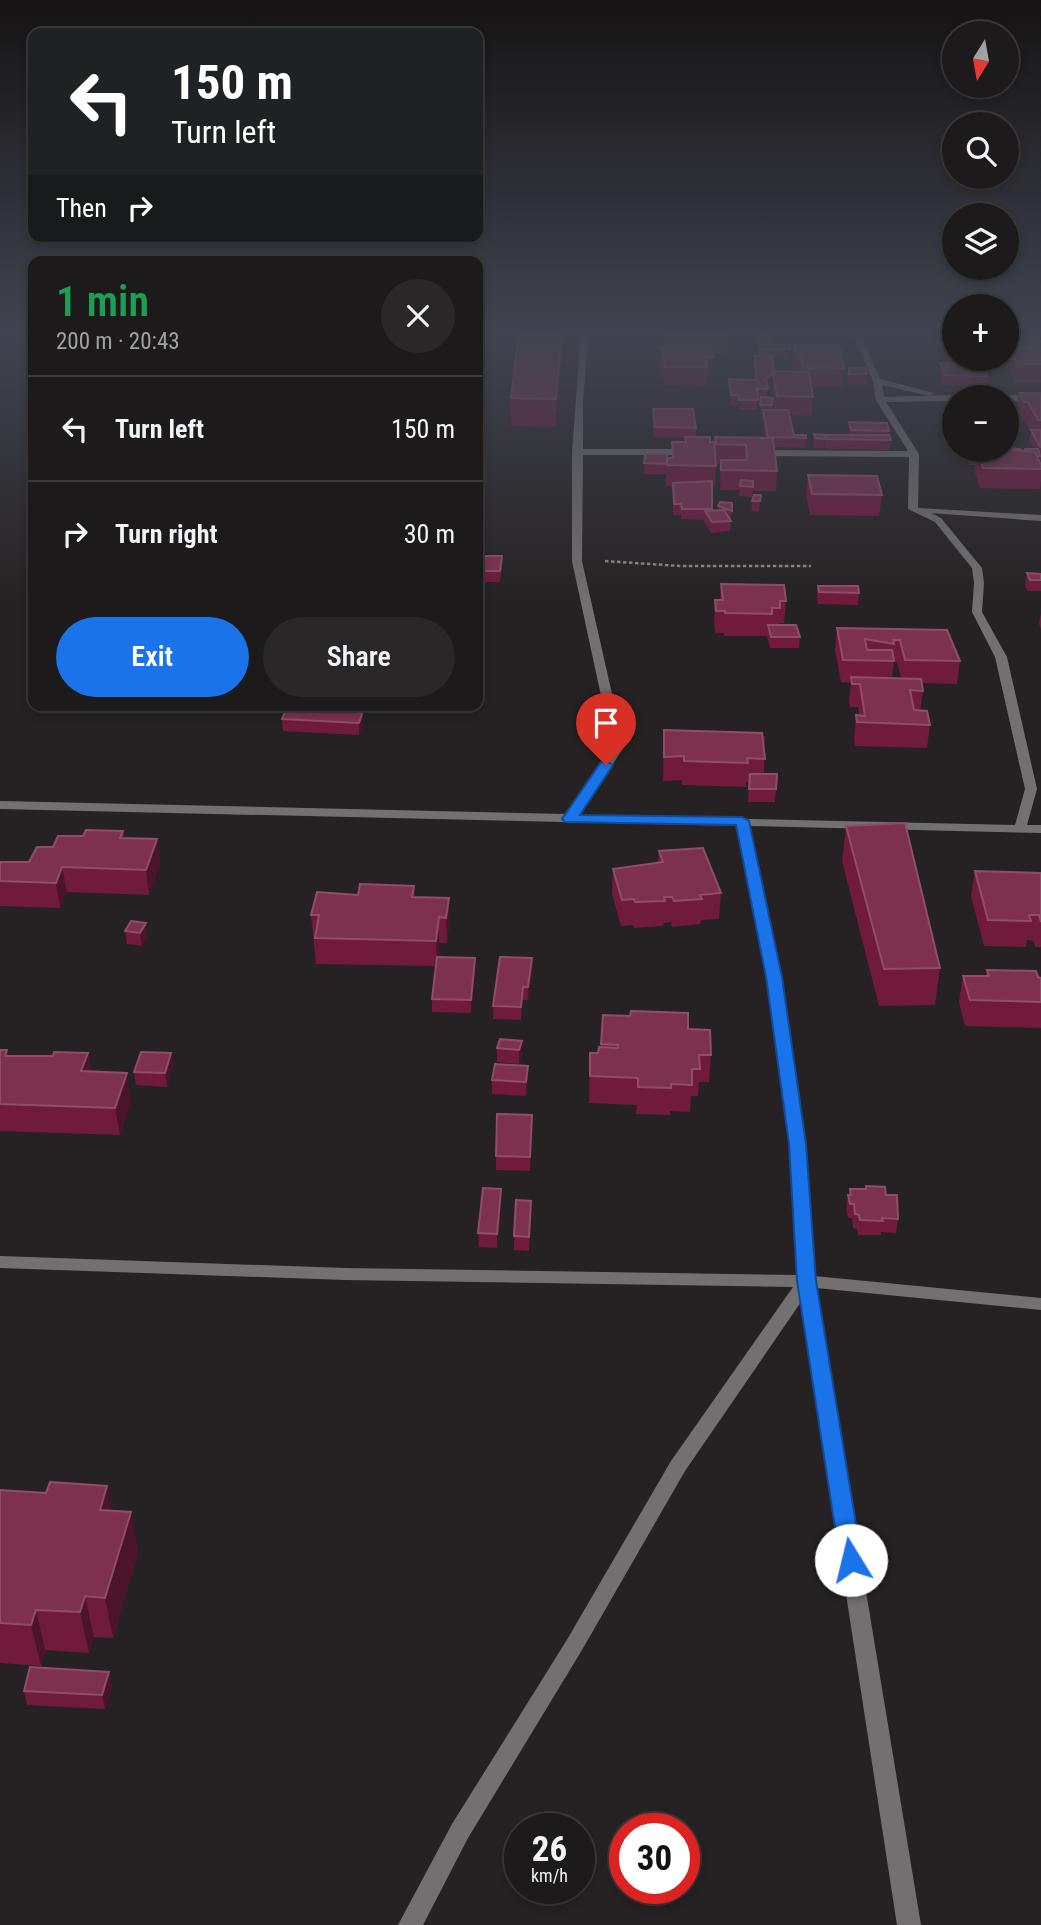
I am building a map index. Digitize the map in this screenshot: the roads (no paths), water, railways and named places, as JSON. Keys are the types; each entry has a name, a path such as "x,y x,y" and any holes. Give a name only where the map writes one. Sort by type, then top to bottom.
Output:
{"street":[{"path":"570,819 618,747 577,561 579,423"},
{"path":"894,423 914,454 913,509"},
{"path":"577,452 698,452"},
{"path":"752,453 914,454"},
{"path":"913,509 1041,518"},
{"path":"913,509 938,520 977,568 978,612 1000,657 1036,786 1020,829"},
{"path":"0,805 1041,829"},
{"path":"742,821 774,977 796,1132 806,1281 909,1925"},
{"path":"0,1262 359,1274 806,1281 1033,1303 1041,1314"},
{"path":"410,1925 460,1831 575,1644 678,1466 806,1281"}]}
